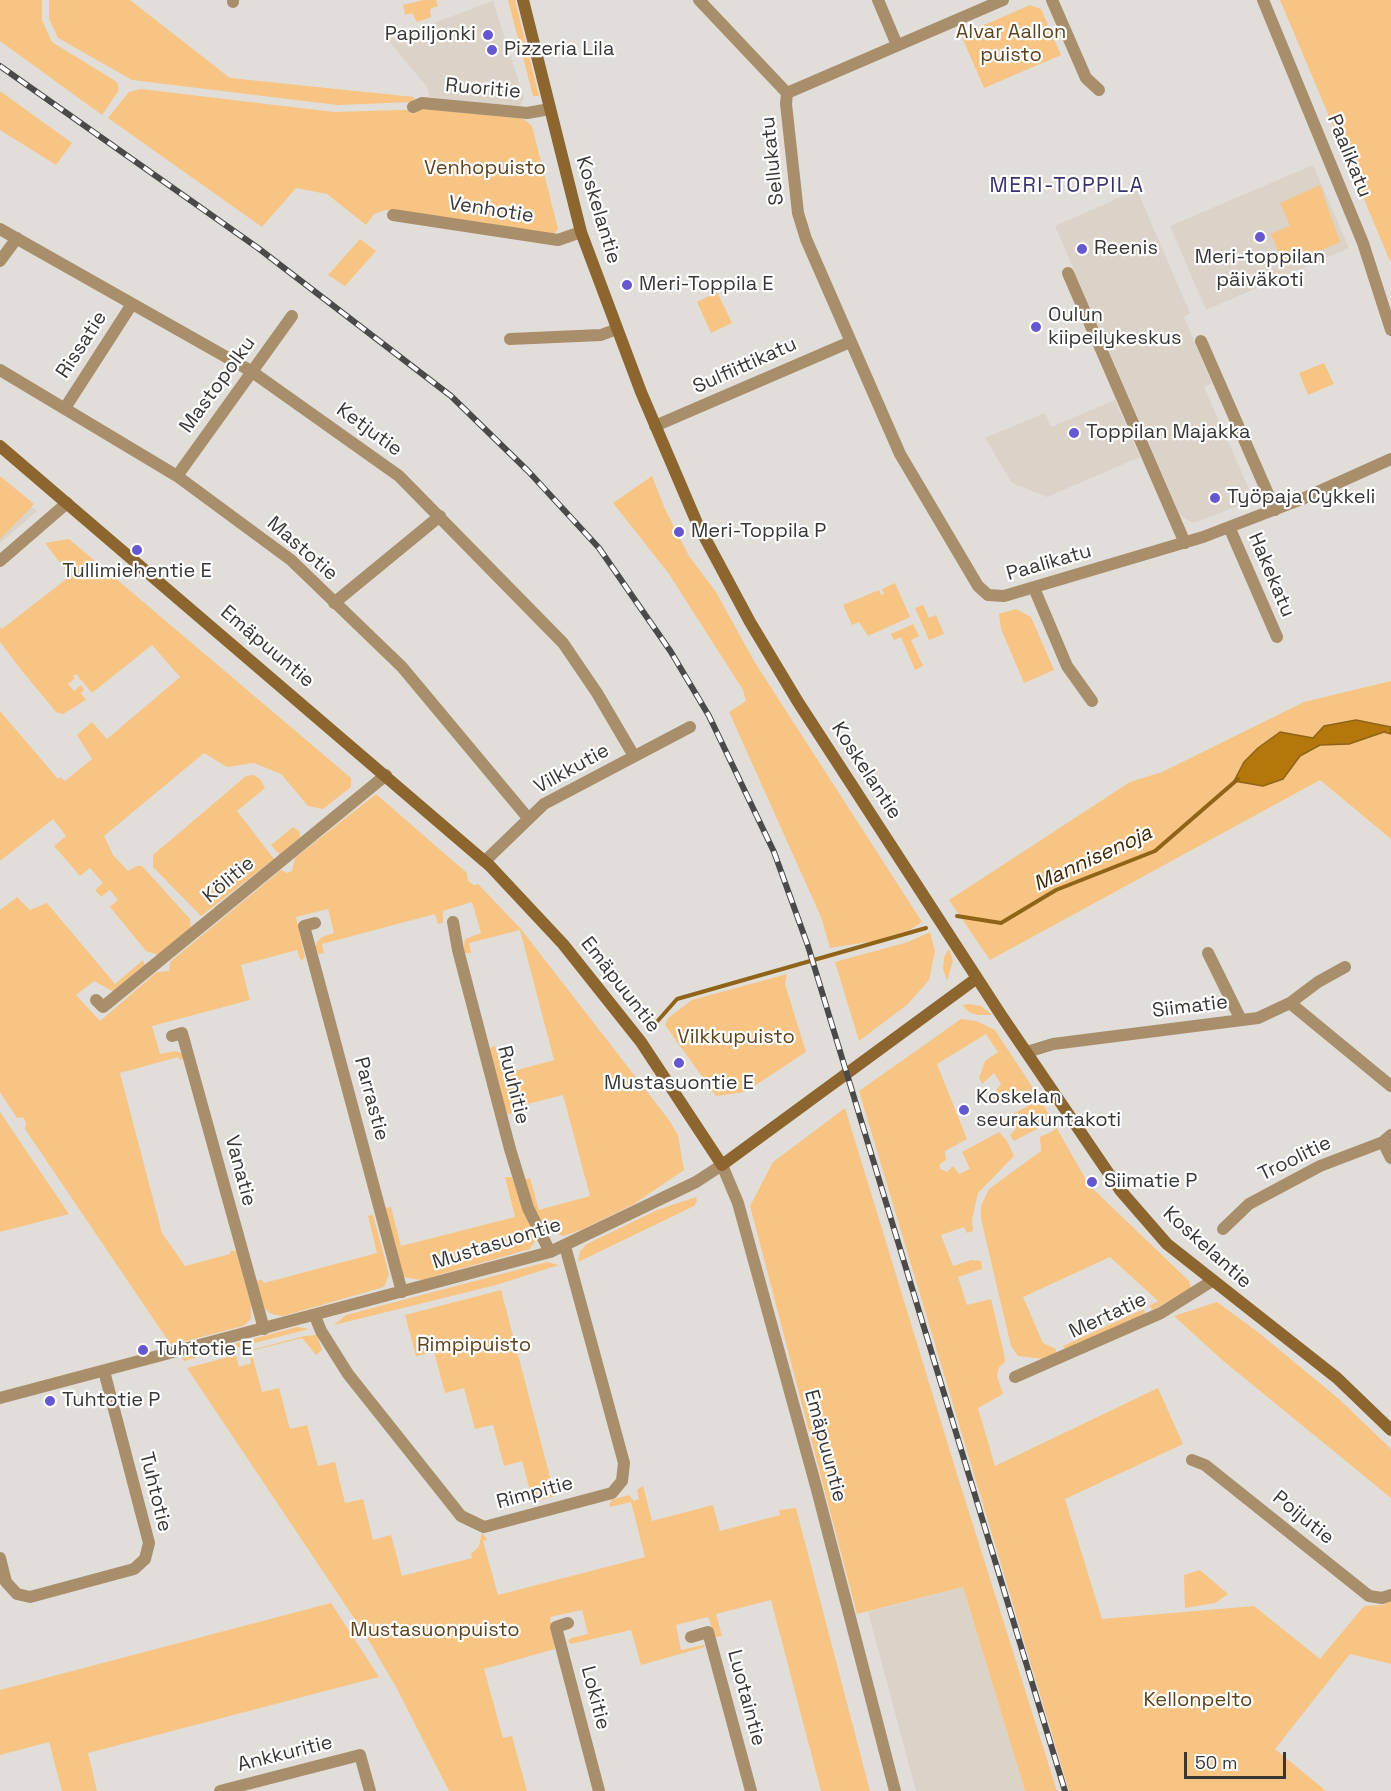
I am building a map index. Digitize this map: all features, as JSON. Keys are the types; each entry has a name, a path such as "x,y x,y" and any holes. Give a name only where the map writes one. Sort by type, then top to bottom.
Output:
{"main road":[{"name":"Koskelantie","path":"523,0 581,232 655,426 697,523 750,622 798,702 976,978 1120,1190 1167,1244 1337,1378 1391,1430"},
{"name":"Emäpuuntie","path":"0,446 485,861 563,944 641,1042 722,1165"},
{"name":"Mustasuontie","path":"722,1165 976,978"}],"street":[{"path":"699,0 787,93"},
{"path":"878,0 897,45"},
{"name":"Sellukatu","path":"850,342 806,239 798,213 787,93 1003,0"},
{"path":"1052,0 1086,78 1099,90"},
{"name":"Paalikatu","path":"1263,0 1364,243 1391,330"},
{"name":"Ruoritie","path":"412,106 422,103 527,113 550,109"},
{"name":"Venhotie","path":"393,215 558,240 581,232"},
{"name":"Ketjutie","path":"0,229 251,371 399,476 562,642 597,693 634,756"},
{"path":"0,261 16,238"},
{"path":"1068,273 1185,543"},
{"name":"Rissatie","path":"65,408 132,304"},
{"name":"Mastopolku","path":"177,477 292,316"},
{"path":"510,339 601,335 617,328"},
{"path":"1201,341 1275,510"},
{"name":"Paalikatu","path":"850,342 900,454 978,586 988,595 996,597 1034,588 1230,529 1391,459"},
{"name":"Sulfiittikatu","path":"655,426 850,342"},
{"name":"Mastotie","path":"0,370 177,477 291,560 402,667 528,818"},
{"path":"0,561 67,503"},
{"path":"334,603 440,516"},
{"name":"Hakekatu","path":"1230,529 1277,637"},
{"path":"1034,588 1067,666 1092,701"},
{"name":"Vilkkutie","path":"485,861 544,804 690,727"},
{"name":"Kölitie","path":"96,1000 102,1007 386,775"},
{"name":"Ruuhitie","path":"453,922 458,950 510,1149 528,1208 550,1252"},
{"name":"Parrastie","path":"315,924 304,926 402,1292"},
{"path":"1208,953 1240,1020"},
{"name":"Siimatie","path":"1027,1052 1053,1044 1258,1018 1290,1003 1318,982 1345,968"},
{"path":"1290,1003 1391,1086"},
{"name":"Vanatie","path":"172,1036 182,1033 264,1329"},
{"path":"1387,1138 1391,1158"},
{"name":"Troolitie","path":"1223,1229 1249,1204 1259,1198 1320,1166 1387,1138"},
{"name":"Mustasuontie","path":"0,1398 550,1252 696,1182 722,1165"},
{"name":"Emäpuuntie","path":"722,1165 738,1203 895,1791"},
{"name":"Rimpitie","path":"315,1316 321,1331 348,1374 461,1516 483,1527 612,1493 622,1481 624,1463 566,1246"},
{"name":"Mertatie","path":"1015,1377 1161,1313 1212,1281"},
{"name":"Tuhtotie","path":"0,1558 6,1582 17,1594 30,1597 134,1569 145,1558 149,1543 104,1371"},
{"name":"Poijutie","path":"1192,1460 1205,1465 1369,1596 1382,1598 1391,1594"},
{"name":"Lokitie","path":"568,1623 556,1627 599,1791"},
{"name":"Luotaintie","path":"691,1637 708,1632 751,1791"},
{"name":"Ankkuritie","path":"220,1791 360,1755 370,1791"}],"shaded area":[{"path":"493,1 524,98 519,108 430,97 427,87 388,40"},
{"name":"Meri-toppilan päiväkoti","path":"1313,165 1349,248 1206,310 1170,226"},
{"path":"1137,190 1190,313 1184,317 1212,383 1204,387 1249,489 1243,504 1193,523 1180,515 1055,226"},
{"path":"1115,400 1140,457 1047,497 1012,483 985,438 1045,413 1051,427"},
{"path":"0,481 37,511 0,543"},
{"path":"1356,720 1391,727 1391,734 1384,732 1349,744 1320,745 1300,756 1283,779 1263,786 1234,781 1244,762 1280,732 1313,738 1324,726"},
{"path":"963,1587 1025,1791 916,1791 868,1612"}],"green space":[{"path":"0,0 42,0 42,20 52,42 117,82 119,90 102,115 0,41"},
{"name":"Venhopuisto","path":"49,0 130,0 230,78 414,97 414,102 337,105 132,80 58,38 49,19"},
{"path":"423,0 436,0 438,6 430,9 431,17 417,22 412,13 405,15 403,5"},
{"path":"508,0 515,0 539,96 533,96"},
{"path":"1280,0 1391,0 1391,261 1390,261"},
{"name":"Alvar Aallon puisto","path":"1030,5 1041,9 1061,55 984,88 961,35"},
{"name":"Venhopuisto","path":"141,89 334,112 433,109 524,119 532,126 558,229 554,234 385,210 374,214 366,225 327,194 296,188 262,227 108,118 129,92"},
{"path":"0,91 72,143 56,165 0,130"},
{"path":"1320,185 1340,242 1285,266 1271,234 1290,226 1280,203"},
{"path":"360,239 376,251 345,286 328,275"},
{"path":"717,292 732,323 711,333 697,302"},
{"path":"1324,363 1334,384 1308,395 1299,373"},
{"path":"0,476 34,504 0,539"},
{"path":"652,476 665,509 689,556 716,592 754,661 922,922 910,930 874,941 830,948 821,917 729,712 746,701 743,690 669,574 613,503"},
{"path":"69,539 351,778 351,787 323,809 308,806 281,774 254,763 227,767 204,753 104,836 113,855 128,871 142,866 190,919 191,930 159,955 146,951 110,907 118,900 110,890 101,897 95,890 103,883 90,868 80,876 54,846 66,836 53,819 0,861 0,711 58,779 60,777 65,781 92,759 77,735 92,722 107,739 180,677 152,645 92,693 76,674 73,676 75,678 68,684 74,691 81,685 84,690 81,693 86,700 63,714 56,712 22,671 0,642 0,627 2,629 70,576 45,543"},
{"path":"895,583 910,617 868,636 859,622 852,625 843,605 879,590 881,595 884,594 882,589"},
{"path":"923,605 929,618 936,615 944,634 929,640 915,608"},
{"path":"1016,609 1031,617 1054,670 1024,683 1001,629 999,614"},
{"path":"913,624 919,636 911,640 923,666 915,670 901,637 894,640 891,634"},
{"path":"1391,681 1391,731 1350,726 1235,780 1283,779 1300,756 1320,745 1349,744 1384,732 1391,734 1391,839 1320,780 990,960 949,900 1130,782 1162,772 1304,702"},
{"path":"253,775 260,779 265,788 237,811 274,859 201,916 153,867 153,855 246,776"},
{"path":"376,794 467,873 468,881 474,885 478,884 521,929 669,1120 678,1135 684,1170 634,1204 583,1229 563,1236 547,1229 538,1219 524,1180 530,1178 539,1210 590,1196 563,1095 512,1108 513,1113 505,1113 489,1050 495,1046 503,1074 554,1060 520,930 469,943 471,953 463,953 465,939 481,933 472,902 443,911 443,923 438,924 435,914 322,944 324,953 319,954 315,948 317,942 322,937 334,933 328,909 296,917 305,957 301,961 297,950 241,965 250,1000 152,1026 160,1054 176,1051 183,1054 184,1059 180,1060 178,1057 120,1073 162,1233 185,1266 230,1254 230,1251 237,1251 251,1305 251,1319 243,1326 171,1345 25,1129 26,1122 23,1117 17,1118 0,1092 0,910 17,897 30,910 47,903 115,984 143,960 145,966 114,992 94,981 76,995 100,1021 157,972 169,971 170,962 281,870 287,873 292,871 295,858"},
{"path":"293,827 299,831 300,837 280,855 271,845"},
{"path":"930,932 935,951 929,980 908,1004 859,1041 835,962 908,942"},
{"path":"949,949 953,961 947,981 943,969 944,957"},
{"name":"Vilkkupuisto","path":"787,974 785,984 806,1052 745,1092 716,1096 665,1025 668,1018 692,1000"},
{"path":"962,1005 981,1006 992,1015 977,1015 969,1012"},
{"name":"Kellonpelto","path":"961,1019 976,1021 995,1030 1035,1091 1029,1096 992,1105 990,1098 1001,1084 994,1073 982,1084 979,1078 985,1061 998,1052 986,1034 937,1064 967,1139 945,1151 946,1160 940,1164 940,1169 947,1172 953,1166 959,1174 970,1169 962,1152 999,1132 1007,1141 1014,1156 978,1193 972,1220 973,1231 967,1233 964,1227 941,1235 953,1266 971,1260 981,1261 982,1269 958,1277 967,1305 991,1299 1004,1353 1005,1362 999,1367 997,1376 1003,1394 978,1408 995,1466 1158,1388 1183,1444 1065,1499 1102,1619 1254,1606 1320,1659 1364,1606 1383,1605 1391,1600 1391,1664 1350,1654 1275,1749 1326,1791 1069,1791 859,1091"},
{"path":"1040,1099 1089,1185 1189,1281 1191,1288 1153,1310 1149,1306 1158,1301 1110,1257 1023,1297 1043,1343 1056,1349 1056,1355 1044,1359 1018,1356 1011,1346 981,1219 981,1206 989,1189 1041,1151 1040,1137 1055,1130 1050,1122 1014,1141 1010,1135 1016,1129 1014,1126 1007,1128 1004,1119"},
{"path":"845,1108 1057,1791 1025,1791 963,1587 857,1614 750,1206 773,1162"},
{"path":"0,1112 69,1214 0,1232"},
{"path":"505,1177 512,1177 523,1210 534,1232 535,1241 530,1249 421,1280 404,1277 385,1208 391,1207 401,1246 515,1217"},
{"path":"696,1197 697,1201 694,1206 578,1262 580,1251 587,1244 657,1210"},
{"path":"373,1215 389,1274 384,1287 283,1316 271,1314 265,1309 255,1281 262,1280 264,1283 377,1253 368,1216"},
{"path":"547,1262 559,1265 496,1285 334,1325 346,1315"},
{"name":"Rimpipuisto","path":"501,1290 555,1496 533,1502 522,1461 504,1466 493,1425 475,1429 464,1388 445,1393 434,1352 416,1356 405,1315"},
{"path":"1217,1302 1259,1333 1339,1399 1391,1449 1391,1498 1221,1359 1174,1316"},
{"path":"1144,1309 1145,1315 1065,1349 1063,1346"},
{"path":"297,1327 309,1329 184,1361 182,1358"},
{"name":"Mustasuonpuisto","path":"317,1335 322,1350 316,1355 302,1338 251,1351 262,1392 279,1388 290,1429 307,1425 318,1466 335,1462 345,1503 363,1499 373,1540 391,1535 402,1576 472,1558 471,1554 479,1546 482,1532 487,1540 483,1541 498,1595 645,1557 631,1502 609,1507 611,1500 629,1495 634,1501 639,1499 637,1490 643,1486 652,1521 713,1505 720,1531 780,1515 779,1510 796,1508 870,1791 821,1791 771,1600 716,1614 722,1636 715,1637 708,1617 676,1625 681,1650 704,1645 705,1647 641,1665 631,1630 571,1644 568,1641 571,1638 588,1634 582,1610 550,1617 555,1649 484,1669 503,1738 512,1736 527,1791 449,1791 396,1687 366,1636 187,1368 236,1355 239,1367 251,1363 248,1351 304,1336"},
{"path":"1200,1570 1228,1594 1215,1603 1185,1608 1184,1575"},
{"path":"331,1603 379,1677 88,1753 97,1791 62,1791 49,1742 0,1755 0,1690"}],"waterway":[{"name":"Mannisenoja","path":"957,916 1001,923 1056,890 1155,851 1238,779"},
{"path":"655,1024 677,999 926,928"}],"railway":[{"path":"0,66 258,248 451,396 528,471 599,548 671,652 709,716 774,852 808,946 1065,1791"}],"place":[{"name":"Papiljonki","path":"488,35"},
{"name":"Pizzeria Lila","path":"492,50"},
{"name":"Meri-toppilan päiväkoti","path":"1260,237"},
{"name":"Reenis","path":"1082,249"},
{"name":"Meri-Toppila E","path":"627,285"},
{"name":"Oulun kiipeilykeskus","path":"1036,327"},
{"name":"Toppilan Majakka","path":"1074,433"},
{"name":"Työpaja Cykkeli","path":"1215,498"},
{"name":"Meri-Toppila P","path":"679,532"},
{"name":"Tullimiehentie E","path":"137,550"},
{"name":"Mustasuontie E","path":"679,1063"},
{"name":"Koskelan seurakuntakoti","path":"964,1110"},
{"name":"Siimatie P","path":"1092,1182"},
{"name":"Tuhtotie E","path":"143,1350"},
{"name":"Tuhtotie P","path":"50,1401"}],"district":[{"name":"MERI-TOPPILA","path":"1067,186"}]}
